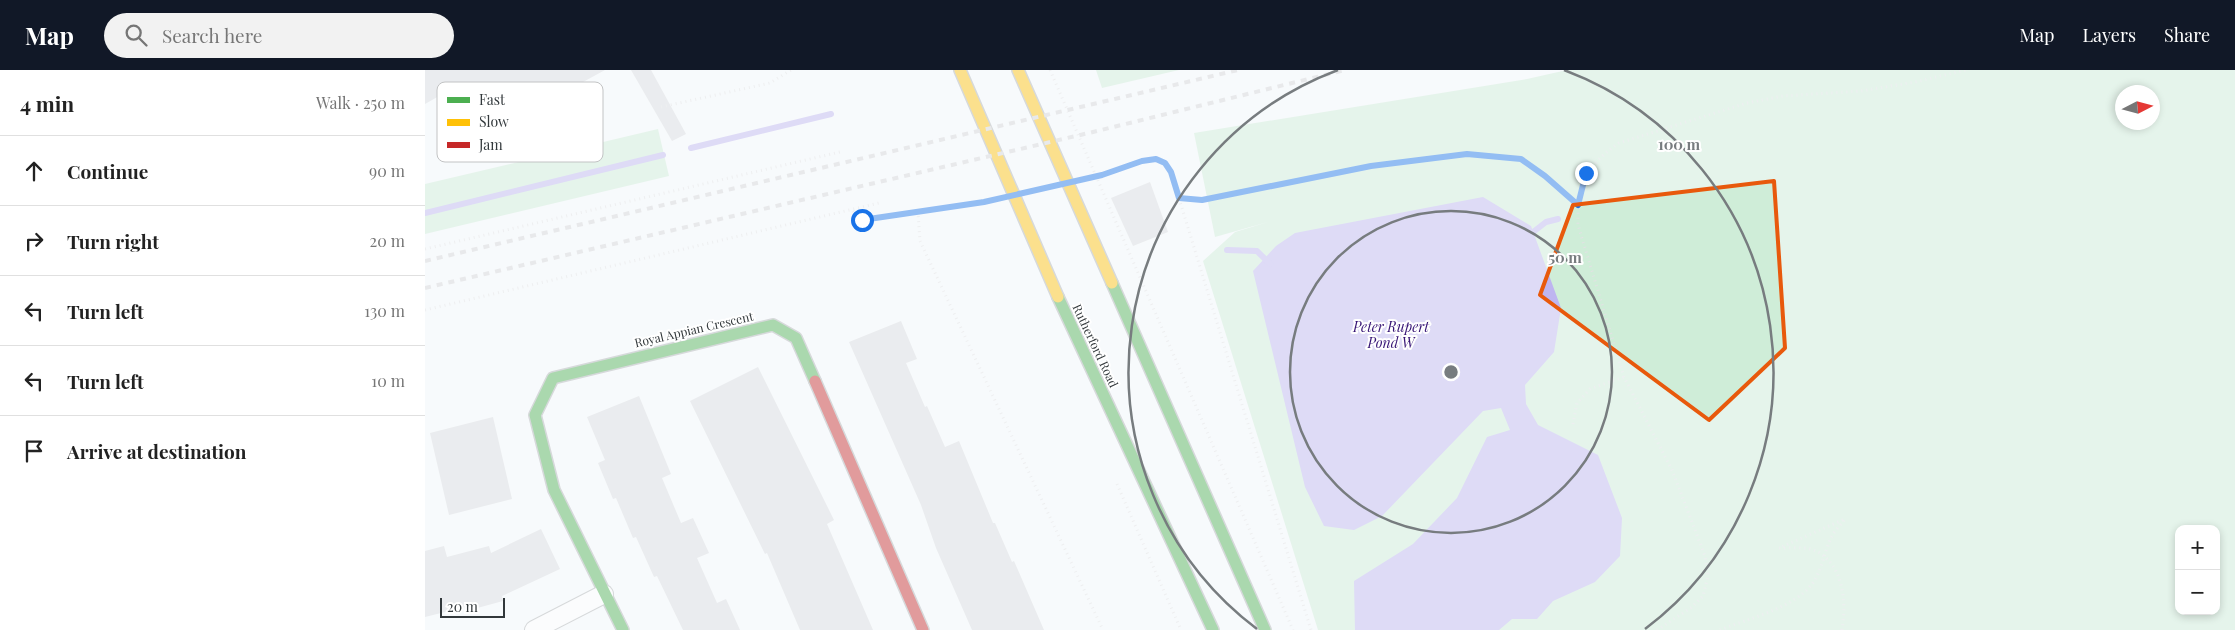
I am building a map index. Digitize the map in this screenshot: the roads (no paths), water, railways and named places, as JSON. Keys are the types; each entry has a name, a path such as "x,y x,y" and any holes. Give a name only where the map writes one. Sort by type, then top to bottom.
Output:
{"main road":[{"name":"Rutherford Road","path":"960,70 1044,268 1213,630"},
{"path":"1018,70 1265,630"},
{"name":"Royal Appian Crescent","path":"623,630 554,490 535,415 553,378 773,325 796,338 923,630"}],"street":[{"path":"534,630 604,594"}],"water":[{"name":"Peter Rupert Pond W","path":"1483,197 1531,226 1561,308 1554,352 1525,385 1526,404 1538,425 1598,455 1622,518 1620,556 1595,582 1553,601 1537,619 1512,619 1499,630 1355,630 1354,581 1413,544 1457,498 1487,437 1510,430 1501,408 1483,411 1382,516 1354,530 1324,526 1305,487 1253,271 1276,246 1295,233"}],"waterway":[{"path":"691,148 831,114"},
{"path":"425,213 663,155"},
{"path":"1528,236 1546,222 1558,219"},
{"path":"1227,250 1257,251 1270,264"}],"railway":[{"path":"425,261 1238,70"},
{"path":"425,288 1093,132 1345,70"}]}
